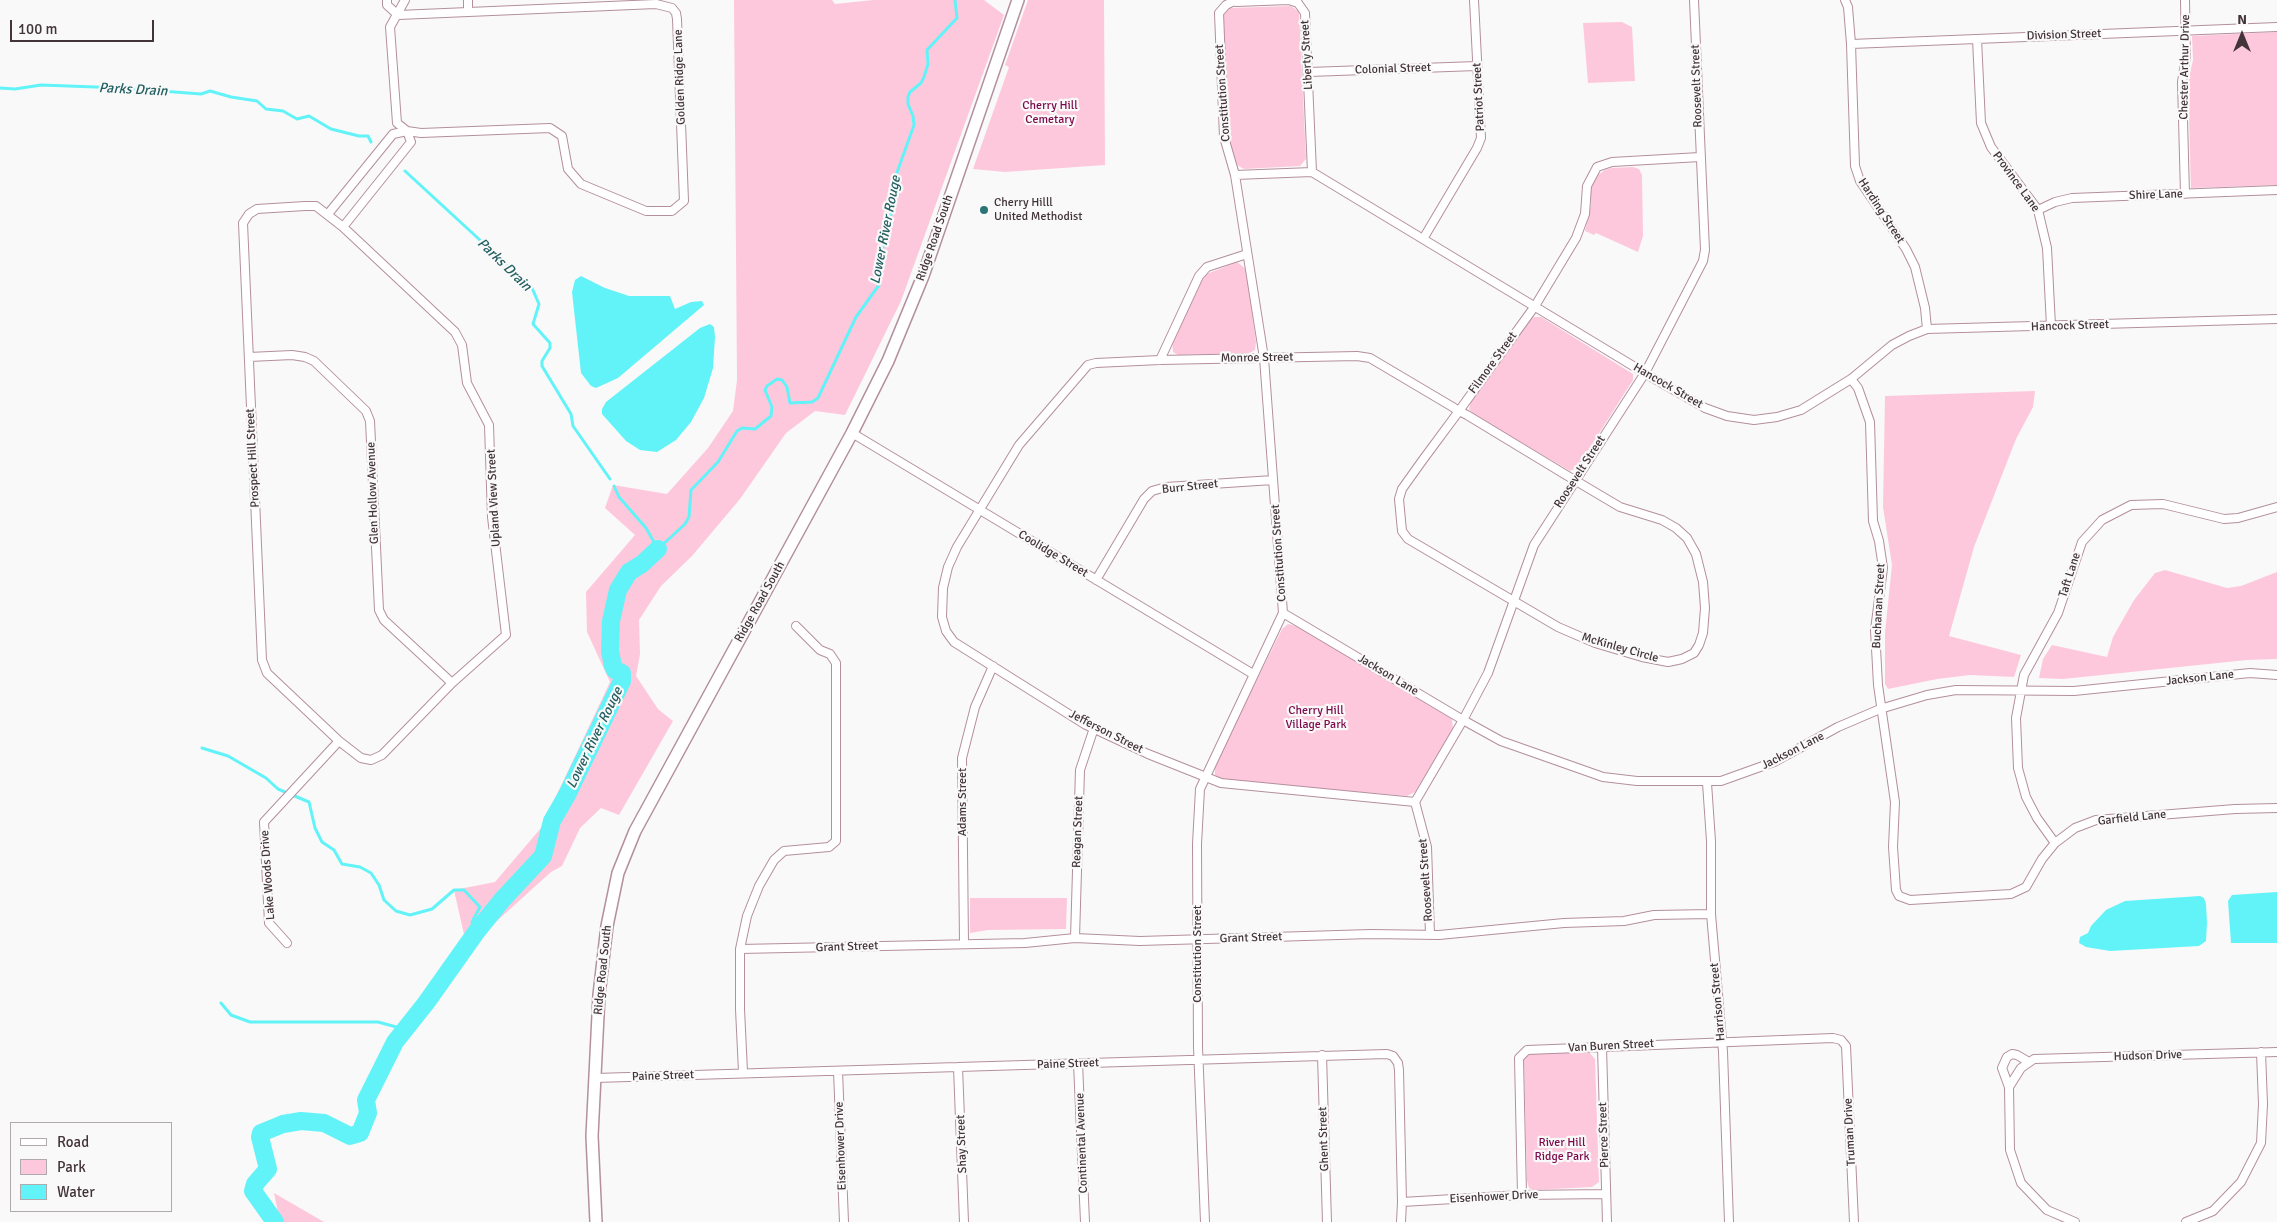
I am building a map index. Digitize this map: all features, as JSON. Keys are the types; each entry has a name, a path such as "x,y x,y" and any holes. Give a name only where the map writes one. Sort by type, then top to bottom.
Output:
{"main road":[{"name":"Ridge Road South","path":"596,1222 592,1144 599,995 612,898 625,853 659,786 852,433 888,360 922,276 1018,0"}],"street":[{"path":"387,0 387,6 398,14"},
{"path":"343,226 411,142 407,131 397,122 390,27 405,0"},
{"path":"468,0 468,12"},
{"name":"Liberty Street","path":"1236,1 1289,0 1298,3 1305,13 1312,172"},
{"name":"Patriot Street","path":"1423,239 1481,138 1474,0"},
{"name":"Roosevelt Street","path":"1430,935 1427,847 1414,802 1463,720 1488,673 1534,545 1644,373 1704,256 1694,0"},
{"name":"Harding Street","path":"1845,0 1848,7 1851,44 1855,166 1860,181 1916,267 1925,308 1927,329"},
{"name":"Chester Arthur Drive","path":"2185,0 2187,30 2186,57 2182,82 2185,194"},
{"name":"Constitution Street","path":"1205,1222 1199,1058 1197,844 1200,789 1203,777 1284,612 1264,358 1235,175 1224,137 1219,13 1226,5 1236,1"},
{"name":"Golden Ridge Lane","path":"398,14 663,2 674,10 677,19 684,201 677,209 664,213 646,212 578,182 566,164 562,136 550,128 420,133 407,131"},
{"name":"Division Street","path":"1851,44 2277,28"},
{"name":"Province Lane","path":"1977,38 1981,123 1991,147 2038,210 2047,248 2050,326"},
{"name":"Colonial Street","path":"1308,72 1477,66"},
{"path":"328,214 393,134 407,131"},
{"name":"Filmore Street","path":"1514,601 1408,539 1402,531 1399,500 1402,489 1535,306 1576,238 1583,222 1587,186 1596,167 1612,162 1700,157"},
{"path":"1235,175 1312,172"},
{"name":"Hancock Street","path":"1312,172 1644,373 1704,408 1727,416 1754,420 1776,417 1801,410 1851,379 1892,345 1927,329 2277,319"},
{"name":"Shire Lane","path":"2038,210 2055,202 2072,198 2277,190"},
{"name":"Upland View Street","path":"316,206 343,226 455,332 462,345 466,383 489,425 492,517 506,635 452,683 382,755 375,759 360,758 339,741"},
{"name":"Prospect Hill Street","path":"316,206 257,209 249,214 243,223 262,660 268,673 339,741"},
{"path":"1160,360 1199,276 1207,267 1247,254"},
{"name":"Glen Hollow Avenue","path":"249,357 292,355 314,361 366,411 370,421 379,610 384,620 452,683"},
{"name":"Monroe Street","path":"979,510 1019,445 1088,365 1096,363 1357,356 1370,358 1575,480"},
{"name":"Buchanan Street","path":"1851,379 1858,388 1870,422 1872,521 1879,541 1883,568 1875,630 1880,709 1895,802 1893,847 1896,890 1899,896"},
{"name":"Coolidge Street","path":"852,433 1254,674"},
{"name":"Burr Street","path":"1096,580 1144,499 1152,491 1166,487 1273,480"},
{"name":"McKinley Circle","path":"1514,601 1558,627 1595,643 1642,657 1668,662 1682,659 1694,653 1699,644 1703,633 1705,608 1703,582 1696,554 1687,538 1676,528 1662,520 1620,507 1575,480"},
{"name":"Taft Lane","path":"2054,843 2037,818 2026,797 2018,768 2016,718 2020,691 2035,653 2058,613 2082,542 2102,520 2131,505 2163,504 2224,519 2238,518 2277,508"},
{"name":"Jefferson Street","path":"979,510 957,547 948,567 943,588 942,617 946,631 954,642 1094,728 1221,784 1414,802"},
{"name":"Jackson Lane","path":"1284,612 1501,741 1603,777 1637,781 1707,783 1739,776 1774,762 1838,727 1880,709 1927,695 1956,690 2074,691 2250,673 2277,675"},
{"path":"743,1072 740,949 747,916 759,886 774,860 784,851 829,847 836,841 836,662 830,654 820,650 796,626"},
{"name":"Adams Street","path":"964,943 962,758 975,707 993,666"},
{"name":"Reagan Street","path":"1075,938 1080,770 1094,728"},
{"name":"Lake Woods Drive","path":"288,943 269,923 264,822 339,741"},
{"name":"Harrison Street","path":"1707,783 1711,841 1711,914 1722,1042 1729,1222"},
{"name":"Garfield Lane","path":"1899,896 1910,900 2011,894 2026,887 2042,859 2054,843 2075,828 2096,820 2235,809 2277,808"},
{"name":"Grant Street","path":"740,949 1025,942 1075,938 1122,941 1329,935 1430,935 1564,923 1624,921 1654,915 1711,914"},
{"name":"Van Buren Street","path":"1522,1195 1519,1058 1524,1052 1533,1049 1833,1038 1843,1042"},
{"name":"Truman Drive","path":"1843,1042 1847,1054 1854,1222"},
{"name":"Pierce Street","path":"1602,1047 1607,1222"},
{"path":"2186,1222 2214,1211 2241,1182 2260,1142 2263,1104 2260,1052"},
{"name":"Hudson Drive","path":"2009,1087 2021,1068 2034,1059 2277,1052"},
{"name":"Paine Street","path":"595,1078 1199,1058 1388,1054 1393,1056 1398,1063 1402,1202"},
{"path":"2029,1062 2017,1054 2012,1054 2004,1060 2002,1068 2009,1087 2010,1150 2021,1183 2047,1210 2075,1222"},
{"name":"Ghent Street","path":"1322,1055 1326,1222"},
{"name":"Continental Avenue","path":"1078,1063 1085,1222"},
{"name":"Shay Street","path":"958,1067 964,1222"},
{"name":"Eisenhower Drive","path":"838,1071 844,1222"},
{"name":"Eisenhower Drive","path":"1402,1202 1522,1195 1606,1194"},
{"path":"1401,1222 1402,1202"}],"green space":[{"path":"734,0 832,0 835,4 873,0 984,0 1004,15 901,301 845,415 815,411 786,433 740,499 692,556 661,586 639,620 640,654 636,676 658,709 673,721 619,815 601,808 580,828 562,866 551,872 467,948 454,890 495,882 541,828 610,682 587,632 586,592 635,535 605,508 613,485 667,494 708,448 733,411 737,380"},
{"name":"Cherry Hill Cemetary","path":"1028,0 1104,0 1105,165 1005,172 973,169 1009,67 1005,65"},
{"path":"1291,6 1299,12 1306,159 1300,166 1244,169 1237,165 1228,137 1223,15 1229,8"},
{"path":"1622,22 1632,27 1635,81 1588,83 1583,23"},
{"path":"2277,32 2277,185 2191,188 2188,82 2193,60 2192,36"},
{"path":"1633,167 1639,169 1642,175 1643,236 1638,252 1596,233 1594,235 1585,231 1591,205 1591,187 1595,177 1611,168"},
{"path":"1237,262 1246,269 1256,342 1255,350 1250,353 1178,355 1173,352 1172,342 1204,275"},
{"path":"1541,317 1633,374 1633,380 1577,468 1570,471 1473,414 1469,409 1471,401 1530,319"},
{"path":"2035,391 2033,407 2016,439 1974,547 1949,636 2021,655 2014,677 1970,675 1937,679 1888,689 1885,684 1885,632 1892,565 1883,507 1885,396"},
{"path":"2165,570 2227,588 2241,586 2277,572 2277,659 2247,660 2063,679 2039,678 2043,659 2052,645 2107,657 2113,637 2134,600 2155,573"},
{"name":"Cherry Hill Village Park","path":"1288,624 1297,626 1452,719 1453,729 1415,792 1407,796 1222,780 1215,775 1215,765 1282,629"},
{"path":"970,898 1067,898 1066,929 988,930 970,933"},
{"name":"River Hill Ridge Park","path":"1588,1051 1595,1059 1599,1182 1592,1187 1533,1190 1529,1188 1527,1181 1524,1059 1532,1053"},
{"path":"274,1193 324,1222 280,1222"}],"water":[{"path":"581,276 605,288 629,296 670,296 675,309 691,302 702,301 704,305 618,378 596,388 591,386 581,373 572,292 575,280"},
{"path":"710,324 714,327 715,337 713,368 704,398 691,422 676,440 657,452 640,450 626,441 602,414 602,409 606,402 700,328"},
{"path":"2277,892 2277,943 2231,943 2228,901 2232,895"},
{"path":"2200,896 2204,898 2206,904 2207,923 2206,941 2199,946 2110,951 2086,947 2079,943 2080,937 2088,933 2091,926 2106,910 2125,901"}],"waterway":[{"name":"Lower River Rouge","path":"614,486 619,497 646,528 658,549 685,524 689,517 691,490 718,462 737,431 742,428 755,429 771,416 772,407 765,390 767,386 777,379 782,380 787,387 790,403 812,402 818,398 856,317 879,285 884,237 893,208 894,181 914,125 908,97 910,92 921,83 924,77 928,64 927,50 957,18 955,0"},
{"name":"Parks Drain","path":"0,88 15,89 41,85 122,88 201,94 210,91 257,101 266,109 283,111 297,119 309,116 331,129 359,136 368,136 371,142"},
{"name":"Parks Drain","path":"405,171 532,288 539,304 533,324 550,343 550,348 542,361 542,366 571,414 573,426 610,479"},
{"name":"Lower River Rouge","path":"275,1222 253,1191 255,1184 268,1169 260,1137 261,1133 283,1124 301,1121 324,1123 350,1136 360,1133 368,1113 366,1100 395,1042 426,1003 477,931 502,900 543,856 552,821 567,795 622,681 622,673 615,670 610,651 611,621 618,590 629,572 642,564 658,549"},
{"path":"202,748 228,756 266,778 278,789 309,802 315,828 322,842 334,850 342,864 360,867 371,873 379,885 384,900 396,911 410,915 432,909 454,890 464,890 480,907 472,922 474,929 477,931"},
{"path":"221,1003 231,1015 250,1022 378,1022 404,1029"}],"place":[{"name":"Cherry Hilll United Methodist","path":"984,210"}]}
